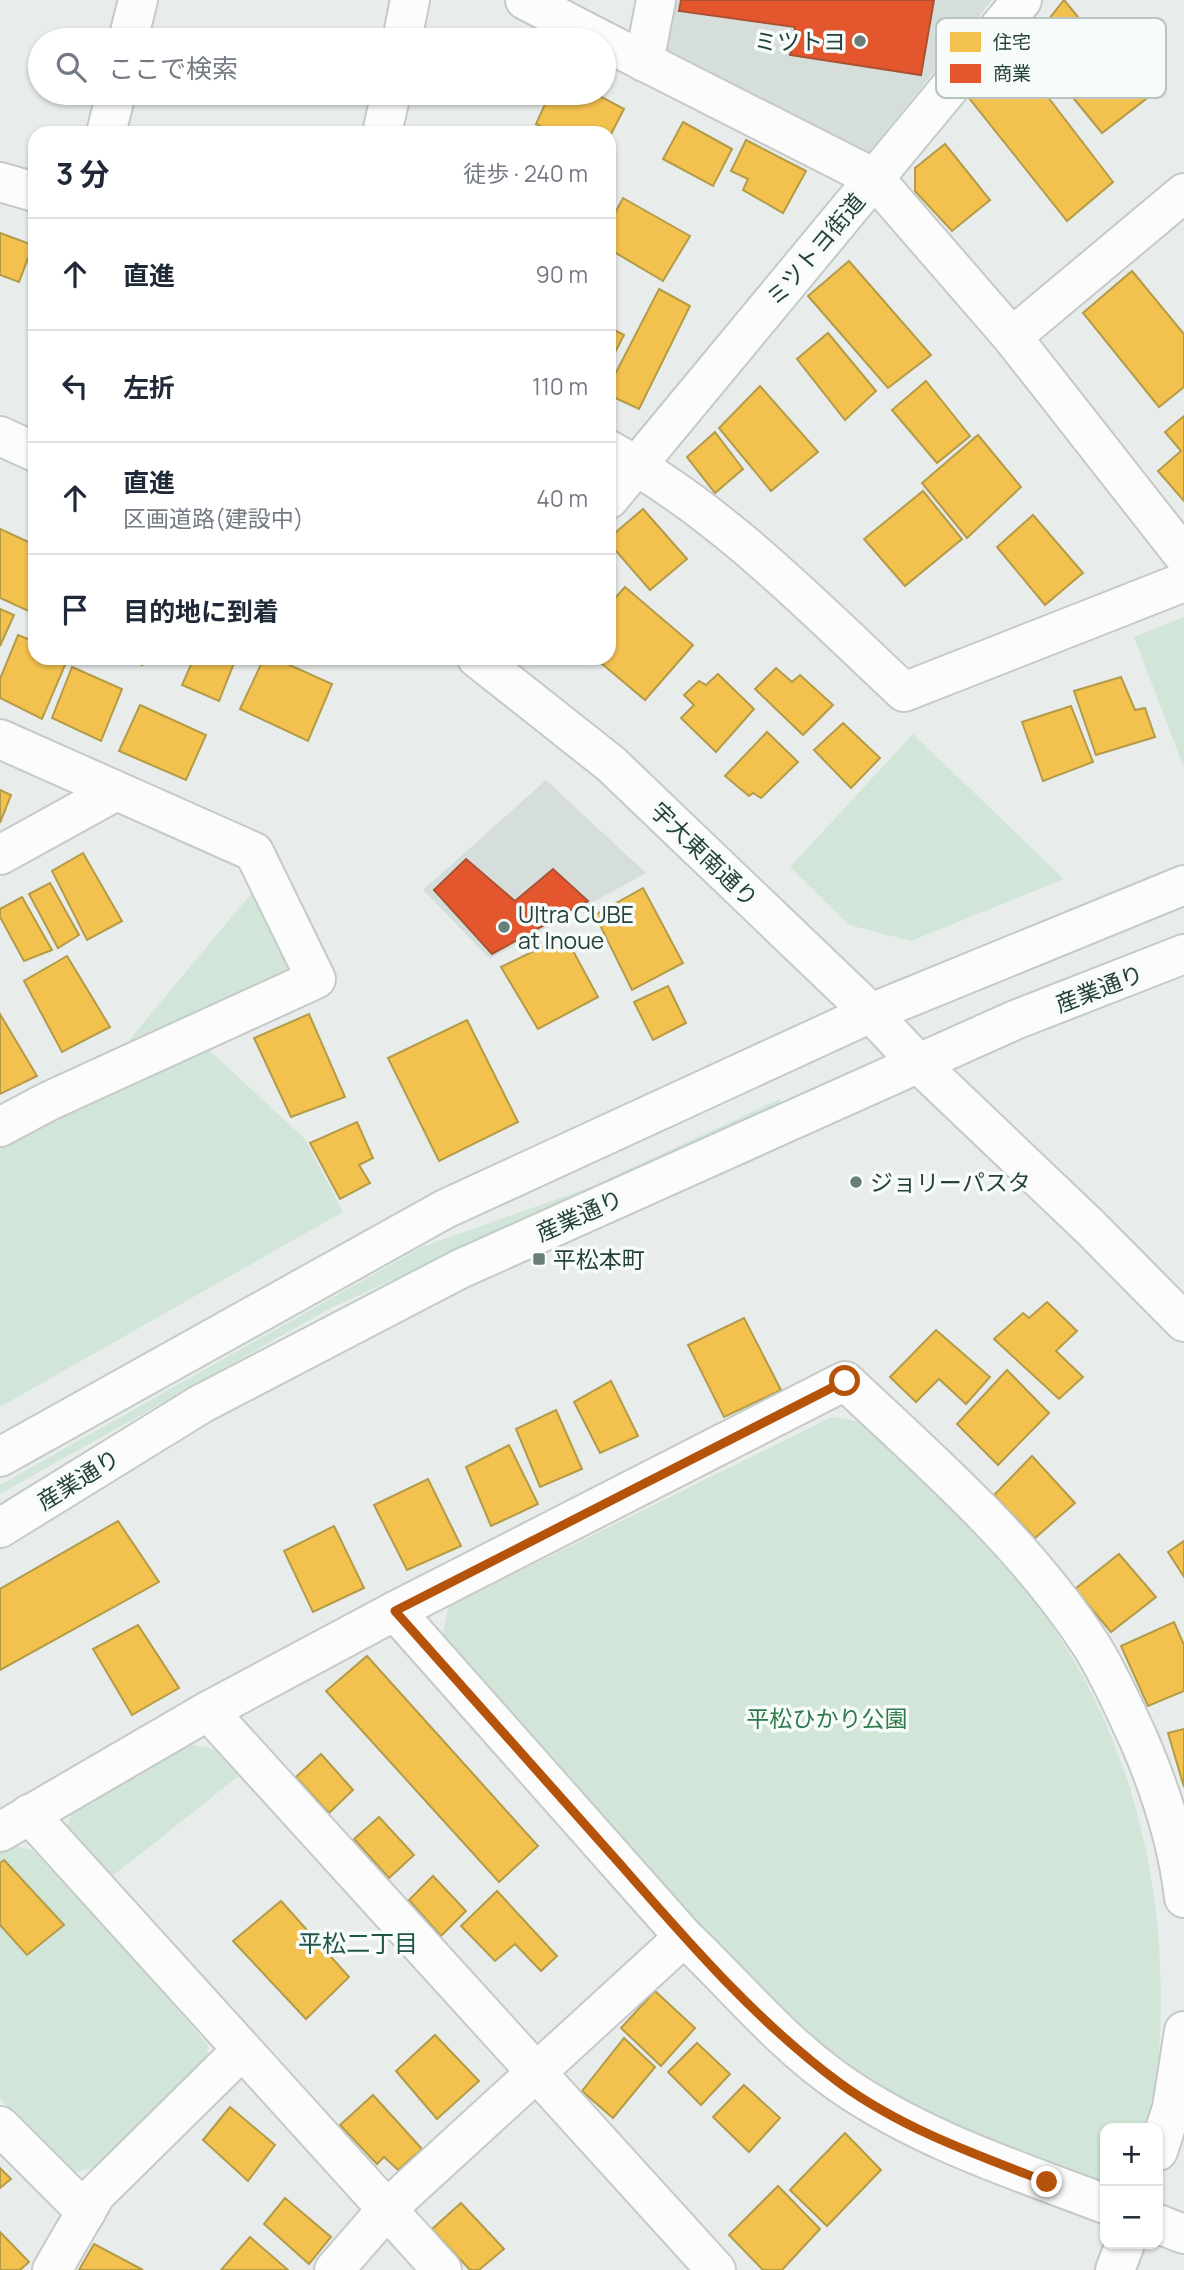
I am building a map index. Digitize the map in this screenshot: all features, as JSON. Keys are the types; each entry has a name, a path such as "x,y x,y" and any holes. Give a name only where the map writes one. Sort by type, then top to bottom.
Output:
{"street":[{"path":"131,28 138,0"},
{"path":"404,28 410,0"},
{"path":"524,0 578,28"},
{"path":"644,62 656,0"},
{"name":"ミツトヨ街道","path":"1007,18 1022,0"},
{"path":"616,48 874,178 1012,337 1184,556"},
{"name":"ミツトヨ街道","path":"616,478 623,458 874,178 941,98"},
{"path":"108,126 113,105"},
{"path":"384,126 388,105"},
{"path":"0,182 28,190"},
{"path":"1012,337 1184,193"},
{"path":"0,436 28,449"},
{"path":"623,458 775,570 904,692 1184,582"},
{"name":"宇大東南通り","path":"487,665 611,764 872,1013 919,1064 1090,1227 1184,1322"},
{"path":"0,738 254,852 316,979 49,1101 0,1127"},
{"path":"0,855 116,791"},
{"path":"0,1457 445,1209 872,1013 1184,885"},
{"name":"産業通り","path":"0,1528 201,1404 460,1269 1015,1020 1184,954"},
{"path":"443,2270 241,2051 14,1823 208,1711 395,1611 845,1381 1017,1549 1054,1593 1091,1646 1154,1776 1173,1834 1184,1897"},
{"path":"395,1611 684,1937 795,2048 844,2086 905,2122 966,2151 1100,2202"},
{"path":"208,1711 716,2270"},
{"path":"334,2270 388,2208 684,1937"},
{"path":"1163,2136 1172,2108 1184,2031"},
{"path":"52,2270 96,2194 241,2051"},
{"path":"0,2126 86,2212"},
{"path":"1163,2226 1184,2234"},
{"path":"1115,2270 1123,2249"}],"shaded area":[{"path":"673,0 992,0 977,18 936,18 936,69 869,152 854,150 663,53"},
{"path":"546,780 646,873 490,959 423,890"}],"green space":[{"path":"1184,617 1184,768 1134,637"},
{"path":"913,734 1064,879 911,941 849,925 790,867"},
{"path":"254,890 290,962 286,973 120,1051"},
{"path":"208,1049 305,1139 343,1212 0,1407 0,1146 66,1109"},
{"path":"780,1099 781,1103 331,1308 0,1494 0,1485 422,1247 588,1188"},
{"name":"平松ひかり公園","path":"832,1417 860,1422 984,1541 1048,1620 1087,1685 1118,1753 1140,1825 1154,1899 1161,1975 1159,2051 1151,2123 1100,2123 1100,2187 956,2127 853,2071 820,2045 728,1959 441,1642 449,1606"},
{"path":"191,1745 215,1749 240,1775 110,1878 67,1828 73,1809"},
{"path":"6,1844 32,1850 99,1920 208,2045 207,2065 96,2168 72,2172 0,2099 0,1847"}],"building: 住宅":[{"path":"1064,0 1079,18 1050,18"},
{"path":"969,98 1049,98 1113,182 1067,221"},
{"path":"1073,98 1146,99 1102,133"},
{"path":"545,105 616,105 624,109 615,126 536,124"},
{"path":"683,122 732,149 713,186 663,159"},
{"path":"746,140 806,171 783,213 743,190 748,179 731,171"},
{"path":"945,144 990,200 952,231 915,191 915,168"},
{"path":"623,198 690,236 663,281 616,253 616,211"},
{"path":"0,233 28,243 28,258 19,282 0,275"},
{"path":"849,261 931,355 888,388 808,296"},
{"path":"1132,271 1184,334 1184,387 1159,407 1083,313"},
{"path":"659,289 690,306 639,409 616,398 616,372"},
{"path":"616,331 624,335 616,350"},
{"path":"828,333 876,391 845,420 797,359"},
{"path":"926,381 970,436 937,463 892,410"},
{"path":"760,386 818,452 771,491 719,428"},
{"path":"1184,416 1184,501 1158,471 1181,451 1165,432"},
{"path":"715,432 743,469 715,493 687,457"},
{"path":"978,435 1021,487 967,538 922,483"},
{"path":"923,491 962,539 905,586 864,539"},
{"path":"643,509 687,559 650,590 616,551 616,532"},
{"path":"1033,515 1083,573 1045,605 997,547"},
{"path":"0,529 28,542 28,611 0,598"},
{"path":"625,587 693,645 645,700 603,665 616,665 616,597"},
{"path":"0,609 14,615 0,646"},
{"path":"18,635 28,639 28,665 65,665 42,719 0,698 0,679"},
{"path":"191,665 233,665 219,701 182,685"},
{"path":"261,665 290,665 332,684 308,741 240,709"},
{"path":"72,667 122,689 101,741 52,718"},
{"path":"776,668 792,682 800,675 833,705 803,735 755,689"},
{"path":"718,674 754,709 716,752 681,718 694,705 684,695 699,681 706,685"},
{"path":"1121,677 1135,710 1145,708 1155,737 1096,755 1074,691"},
{"path":"140,705 206,735 186,780 119,751"},
{"path":"1071,706 1093,762 1043,781 1022,722"},
{"path":"843,723 880,758 851,788 814,750"},
{"path":"767,732 798,762 761,798 753,793 749,796 725,776"},
{"path":"0,790 11,795 0,823"},
{"path":"83,853 122,921 87,940 52,871"},
{"path":"50,883 79,935 58,948 29,894"},
{"path":"643,888 683,963 632,990 595,915"},
{"path":"22,897 52,950 24,961 0,917 0,909"},
{"path":"565,936 598,997 538,1029 501,967"},
{"path":"67,956 110,1027 62,1052 24,981"},
{"path":"668,986 686,1023 653,1040 634,1002"},
{"path":"0,1014 37,1076 0,1094"},
{"path":"309,1014 345,1097 291,1117 254,1038"},
{"path":"467,1020 518,1122 439,1161 388,1058"},
{"path":"357,1122 373,1158 359,1165 370,1183 340,1199 310,1143"},
{"path":"1047,1302 1077,1331 1056,1351 1083,1377 1059,1399 994,1339 1023,1313 1029,1318"},
{"path":"744,1318 781,1390 724,1417 688,1345"},
{"path":"936,1330 990,1377 966,1404 939,1379 916,1402 890,1377"},
{"path":"1007,1370 1049,1413 998,1465 957,1424"},
{"path":"611,1381 638,1436 600,1453 574,1402"},
{"path":"556,1410 582,1469 540,1487 516,1429"},
{"path":"509,1445 538,1504 491,1526 466,1467"},
{"path":"1032,1456 1075,1503 1035,1538 994,1495"},
{"path":"428,1479 461,1546 407,1570 374,1505"},
{"path":"118,1521 159,1582 0,1670 0,1589"},
{"path":"334,1526 364,1588 313,1612 284,1551"},
{"path":"1184,1541 1184,1577 1168,1552"},
{"path":"1119,1554 1156,1597 1111,1632 1075,1589"},
{"path":"1174,1622 1184,1645 1184,1691 1148,1706 1121,1646"},
{"path":"138,1625 179,1688 132,1715 93,1649"},
{"path":"367,1656 538,1846 499,1882 326,1691"},
{"path":"1184,1729 1184,1787 1168,1733"},
{"path":"321,1754 353,1790 329,1813 296,1777"},
{"path":"379,1817 414,1855 389,1878 354,1839"},
{"path":"4,1860 64,1925 27,1955 0,1925 0,1863"},
{"path":"433,1876 466,1911 441,1936 409,1900"},
{"path":"497,1891 557,1956 541,1971 515,1944 495,1961 461,1926"},
{"path":"281,1901 349,1977 306,2019 233,1941"},
{"path":"655,1991 695,2028 661,2066 621,2028"},
{"path":"435,2035 479,2081 437,2119 396,2071"},
{"path":"624,2038 655,2067 613,2118 582,2091"},
{"path":"697,2043 730,2074 701,2105 668,2072"},
{"path":"744,2085 780,2118 749,2152 713,2117"},
{"path":"373,2095 422,2149 398,2170 384,2157 377,2164 340,2125"},
{"path":"230,2107 275,2145 248,2181 203,2140"},
{"path":"845,2133 881,2170 827,2226 790,2190"},
{"path":"0,2168 11,2179 0,2188"},
{"path":"778,2186 820,2229 782,2270 763,2270 729,2235"},
{"path":"285,2198 331,2237 309,2264 264,2224"},
{"path":"461,2203 504,2249 479,2270 470,2270 432,2229"},
{"path":"0,2232 29,2262 20,2270 0,2270"},
{"path":"250,2237 288,2270 221,2270"},
{"path":"94,2244 143,2270 79,2270"}],"building: 商業":[{"name":"ミツトヨ","path":"681,0 934,0 921,75 790,55 795,27 679,11"},
{"name":"Ultra CUBE at Inoue","path":"466,859 515,901 553,869 588,901 492,954 434,890"}],"place":[{"name":"ミツトヨ","path":"860,41"},
{"name":"Ultra CUBE at Inoue","path":"504,927"},
{"name":"ジョリーパスタ","path":"856,1182"},
{"name":"平松本町","path":"539,1259"}],"district":[{"name":"平松二丁目","path":"358,1942"}],"route":[{"path":"845,1381 395,1611 684,1937 795,2048 844,2086 905,2122 966,2151 1047,2182"}]}
